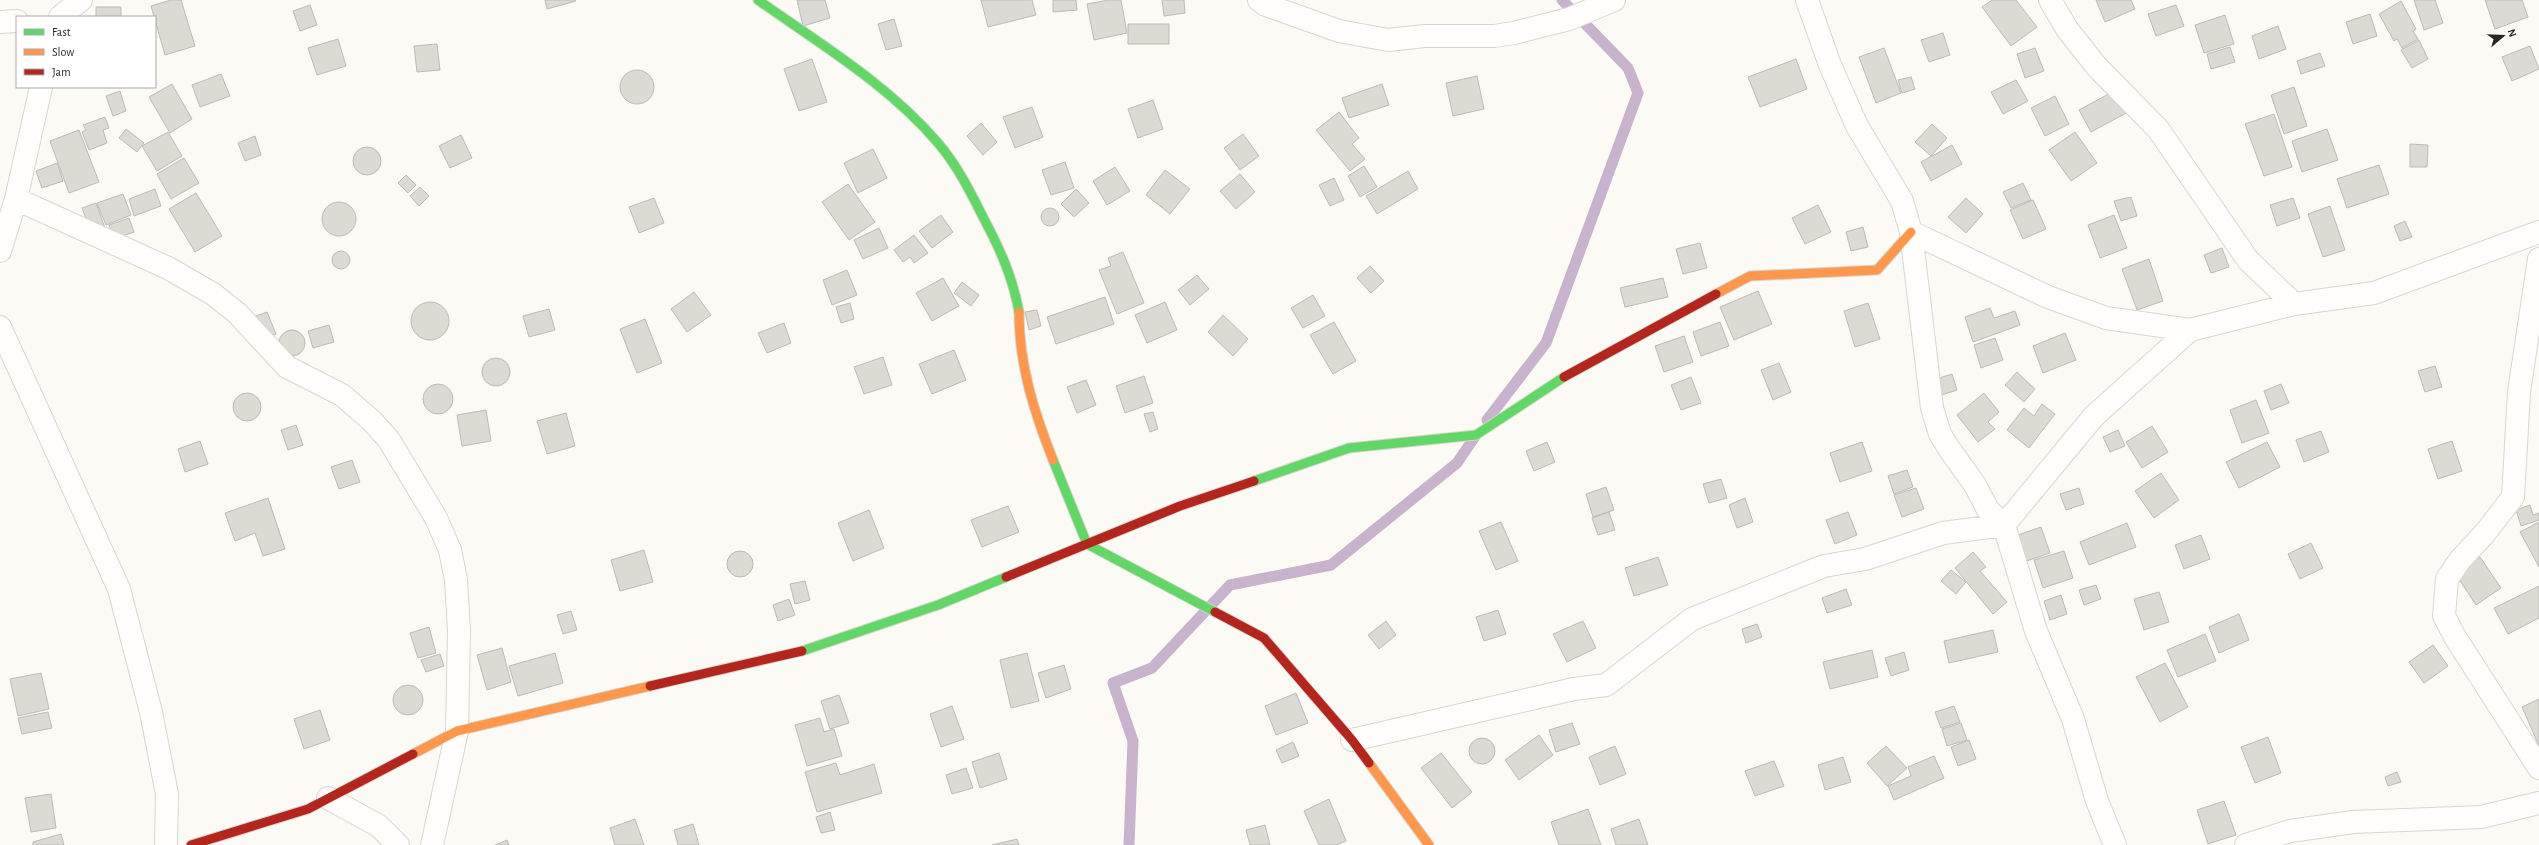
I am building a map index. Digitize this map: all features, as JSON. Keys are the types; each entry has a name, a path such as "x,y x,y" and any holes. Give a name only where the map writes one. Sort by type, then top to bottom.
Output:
{"street":[{"path":"61,16 81,0"},
{"path":"758,0 860,72 904,109 939,144 970,191 998,245 1014,284 1020,312 1019,336 1022,365 1034,413 1087,544 1264,638 1352,740 1429,845"},
{"path":"1259,0 1266,5 1338,31 1388,40 1425,36 1494,36 1569,19 1614,0"},
{"path":"1807,0 1830,65 1857,126 1902,201 1911,232 1932,408 1940,434 1975,485 1988,510 2004,525 2036,631 2073,718 2097,801 2115,845"},
{"path":"2050,0 2066,29 2097,67 2158,129 2248,260 2294,304"},
{"path":"0,22 16,21"},
{"path":"0,251 16,199 41,88"},
{"path":"16,199 168,268 212,294 237,313 287,367 342,395 372,421 389,440 436,518 450,550 456,580 459,631 457,731 432,845"},
{"path":"191,845 308,809 457,731 810,649 938,605 1180,506 1349,448 1476,435 1573,371 1750,276 1877,270 1911,232"},
{"path":"1911,232 2048,297 2106,318 2190,330 2294,304 2374,293 2539,232"},
{"path":"2539,259 2519,392 2513,497 2485,533 2460,560 2448,579 2444,616 2455,637 2539,768"},
{"path":"0,326 119,590 151,712 168,794 166,845"},
{"path":"1352,740 1574,689 1606,685 1692,618 1824,566 1865,559 1943,533 2004,525 2094,416 2190,330"},
{"path":"328,798 379,826 398,845"},
{"path":"2246,845 2290,831 2353,822 2481,817 2539,803"}],"building":[{"path":"171,0 181,0 195,46 165,55 156,24 156,16 154,16 151,6"},
{"path":"545,0 575,0 576,1 547,9"},
{"path":"797,0 825,0 830,18 803,26"},
{"path":"981,0 1032,0 1036,15 988,27"},
{"path":"1053,0 1076,0 1077,10 1053,12"},
{"path":"1109,0 1121,0 1127,33 1094,40 1087,4"},
{"path":"1162,0 1184,0 1185,13 1164,16"},
{"path":"1992,0 2016,0 2037,27 2011,46 1982,7"},
{"path":"2096,0 2131,0 2135,9 2105,22"},
{"path":"2414,0 2435,0 2443,23 2424,30"},
{"path":"2485,0 2522,0 2528,17 2495,29"},
{"path":"2401,1 2416,29 2413,31 2418,39 2402,48 2397,39 2394,41 2379,14"},
{"path":"310,5 317,25 300,31 293,11"},
{"path":"2176,5 2184,26 2156,36 2148,14"},
{"path":"96,7 121,7 121,16 96,16"},
{"path":"2370,14 2377,36 2353,44 2346,22"},
{"path":"2225,15 2234,44 2204,53 2195,25"},
{"path":"894,19 902,46 886,50 878,24"},
{"path":"1128,24 1169,24 1169,44 1128,44"},
{"path":"2278,26 2286,49 2259,59 2252,36"},
{"path":"1943,33 1950,55 1929,62 1921,40"},
{"path":"338,39 346,66 317,75 308,48"},
{"path":"2419,40 2428,59 2412,68 2401,50"},
{"path":"437,44 440,70 417,72 414,46"},
{"path":"2530,46 2539,69 2512,81 2502,57"},
{"path":"2230,47 2235,62 2211,69 2207,54"},
{"path":"1884,48 1901,93 1876,103 1859,57"},
{"path":"2035,48 2044,71 2025,78 2017,54"},
{"path":"2320,53 2325,66 2301,74 2297,61"},
{"path":"812,59 827,102 799,111 784,69"},
{"path":"1796,59 1807,89 1760,107 1748,77"},
{"path":"637,70 649,75 654,87 649,99 637,104 625,99 620,87 625,75"},
{"path":"221,74 230,96 200,107 192,85"},
{"path":"1477,76 1484,109 1453,116 1446,83"},
{"path":"1911,77 1915,89 1902,93 1898,80"},
{"path":"2016,80 2028,101 2003,114 1991,92"},
{"path":"172,84 192,119 170,133 149,97"},
{"path":"1382,84 1389,105 1349,118 1342,98"},
{"path":"2294,87 2307,126 2284,134 2271,95"},
{"path":"2116,90 2128,112 2091,132 2079,110"},
{"path":"120,91 126,111 113,116 106,96"},
{"path":"2055,96 2069,124 2045,136 2031,108"},
{"path":"1153,100 1163,129 1138,138 1128,109"},
{"path":"1032,107 1043,137 1015,148 1003,117"},
{"path":"1339,112 1359,138 1352,144 1365,159 1350,171 1316,130"},
{"path":"2274,114 2292,167 2264,176 2245,124"},
{"path":"105,117 109,128 103,130 107,143 89,150 82,132 86,130 83,125"},
{"path":"981,123 997,142 983,155 967,136"},
{"path":"1932,124 1947,138 1931,156 1915,142"},
{"path":"126,129 144,143 137,152 119,138"},
{"path":"2327,129 2338,160 2302,172 2292,141"},
{"path":"79,130 99,182 69,193 50,141"},
{"path":"168,132 182,156 157,171 142,146"},
{"path":"2075,132 2097,163 2071,181 2049,150"},
{"path":"1243,134 1259,156 1240,170 1224,148"},
{"path":"461,135 472,158 450,168 439,146"},
{"path":"255,136 261,155 245,161 238,143"},
{"path":"2410,144 2428,145 2427,167 2410,167"},
{"path":"1952,145 1962,164 1931,181 1921,162"},
{"path":"367,147 377,151 381,161 377,171 367,175 357,171 353,161 357,151"},
{"path":"873,149 887,178 858,193 844,163"},
{"path":"184,158 199,183 171,199 157,174"},
{"path":"1065,162 1074,188 1051,195 1042,170"},
{"path":"57,163 63,181 42,188 36,171"},
{"path":"2379,165 2389,194 2347,208 2337,179"},
{"path":"1364,166 1377,187 1360,197 1348,176"},
{"path":"1115,167 1130,191 1107,205 1093,181"},
{"path":"1165,170 1190,189 1170,214 1146,195"},
{"path":"1408,171 1418,189 1377,214 1366,196"},
{"path":"1240,174 1255,192 1236,209 1220,191"},
{"path":"406,175 416,185 408,193 398,183"},
{"path":"1334,178 1344,200 1330,206 1319,185"},
{"path":"2023,183 2031,200 2011,208 2003,192"},
{"path":"848,184 875,222 849,240 822,202"},
{"path":"420,187 429,196 419,206 410,196"},
{"path":"155,189 161,206 134,216 129,199"},
{"path":"1076,189 1089,203 1074,217 1061,204"},
{"path":"196,193 222,236 195,252 169,209"},
{"path":"123,194 131,215 106,225 97,203"},
{"path":"2131,197 2137,216 2121,221 2114,201"},
{"path":"654,198 664,223 639,233 629,207"},
{"path":"1966,198 1983,214 1966,233 1948,217"},
{"path":"2293,198 2300,218 2277,226 2270,205"},
{"path":"2033,200 2046,229 2023,239 2010,210"},
{"path":"336,202 342,202 351,207 355,213 355,225 351,231 342,236 336,236 327,231 322,222 322,216 327,207"},
{"path":"96,203 105,228 91,232 82,208"},
{"path":"1818,205 1831,232 1805,244 1792,218"},
{"path":"2330,206 2345,250 2323,257 2308,214"},
{"path":"1046,208 1054,208 1059,213 1057,224 1054,226 1046,226 1041,221 1041,213"},
{"path":"941,215 953,232 932,248 919,231"},
{"path":"2114,215 2127,248 2100,258 2088,225"},
{"path":"129,218 134,232 114,239 109,225"},
{"path":"2405,221 2412,237 2400,241 2394,226"},
{"path":"1863,227 1868,247 1851,251 1846,232"},
{"path":"879,228 888,248 863,259 854,240"},
{"path":"914,235 928,253 914,263 910,257 903,262 894,250"},
{"path":"1700,243 1707,268 1683,274 1676,249"},
{"path":"2222,248 2229,267 2211,273 2204,255"},
{"path":"341,251 347,254 350,260 347,266 341,269 335,266 332,260 335,254"},
{"path":"1123,252 1144,303 1117,314 1099,270 1111,266 1108,258"},
{"path":"2149,259 2163,301 2137,310 2122,269"},
{"path":"1370,266 1384,281 1371,293 1357,278"},
{"path":"847,270 857,295 832,305 823,280"},
{"path":"1197,275 1209,289 1190,305 1178,290"},
{"path":"943,278 959,306 932,321 916,293"},
{"path":"1663,278 1668,297 1625,307 1620,288"},
{"path":"962,282 979,295 971,306 954,293"},
{"path":"1758,291 1772,324 1734,340 1720,307"},
{"path":"694,292 711,315 687,332 671,309"},
{"path":"1313,295 1325,316 1303,328 1291,308"},
{"path":"1105,297 1114,324 1056,344 1047,317"},
{"path":"430,302 440,305 446,311 449,321 446,331 440,337 430,340 420,337 414,331 411,321 414,311 420,305"},
{"path":"1165,302 1177,330 1147,343 1135,315"},
{"path":"850,303 854,319 841,323 836,307"},
{"path":"1868,303 1880,339 1855,347 1844,311"},
{"path":"1990,308 1994,318 2015,311 2020,325 1973,342 1965,317"},
{"path":"549,309 555,330 529,337 523,316"},
{"path":"1037,310 1041,326 1029,330 1025,312"},
{"path":"267,312 276,334 262,339 253,317"},
{"path":"1223,315 1248,339 1233,356 1208,332"},
{"path":"645,319 662,363 637,373 620,329"},
{"path":"1334,322 1356,361 1333,374 1310,335"},
{"path":"1720,322 1729,346 1701,356 1693,332"},
{"path":"784,323 791,343 767,353 758,333"},
{"path":"329,325 334,342 313,348 308,331"},
{"path":"292,330 301,334 305,343 301,352 292,356 283,352 279,343 283,334"},
{"path":"2065,333 2076,360 2043,373 2033,346"},
{"path":"1684,336 1693,362 1664,372 1655,346"},
{"path":"1995,338 2003,360 1981,368 1974,345"},
{"path":"954,350 966,380 932,394 919,364"},
{"path":"883,357 892,385 864,394 854,367"},
{"path":"496,358 506,362 510,372 506,382 496,386 486,382 482,372 486,362"},
{"path":"1779,363 1791,392 1773,400 1761,370"},
{"path":"2435,366 2442,387 2425,392 2418,371"},
{"path":"2017,372 2035,389 2024,402 2005,385"},
{"path":"1952,374 1957,390 1942,395 1936,379"},
{"path":"1144,376 1153,403 1125,413 1116,386"},
{"path":"1691,377 1701,403 1681,410 1671,385"},
{"path":"1086,380 1096,405 1077,413 1067,387"},
{"path":"438,384 444,385 452,393 452,405 444,413 438,414 432,413 424,405 423,399 424,393 432,385"},
{"path":"2281,384 2289,403 2271,410 2264,391"},
{"path":"247,393 257,397 261,407 257,417 247,421 237,417 233,407 237,397"},
{"path":"1984,393 1999,412 1988,422 1995,429 1978,442 1957,415"},
{"path":"2256,400 2269,433 2242,443 2230,410"},
{"path":"2042,404 2055,414 2029,448 2007,430 2024,408 2034,416"},
{"path":"486,410 491,441 462,446 457,415"},
{"path":"1153,412 1158,429 1150,432 1144,414"},
{"path":"566,413 575,446 547,454 537,421"},
{"path":"296,425 303,445 288,450 281,430"},
{"path":"2152,426 2168,452 2142,468 2126,442"},
{"path":"2118,430 2125,446 2110,452 2103,437"},
{"path":"2321,431 2329,452 2304,462 2296,440"},
{"path":"200,441 208,464 185,472 178,449"},
{"path":"2452,441 2462,471 2438,479 2428,449"},
{"path":"1547,442 1555,462 1534,471 1526,451"},
{"path":"1862,442 1872,471 1840,482 1830,453"},
{"path":"2267,442 2280,467 2239,488 2226,462"},
{"path":"352,460 360,482 339,489 331,467"},
{"path":"1907,470 1913,487 1894,494 1888,476"},
{"path":"2161,473 2179,500 2154,518 2135,491"},
{"path":"1721,479 1727,498 1709,503 1703,484"},
{"path":"1606,487 1614,510 1593,517 1586,494"},
{"path":"1916,488 1924,509 1902,517 1894,495"},
{"path":"2079,488 2084,504 2066,510 2060,494"},
{"path":"268,498 285,549 263,556 255,533 235,541 225,513"},
{"path":"1745,498 1753,522 1737,528 1729,505"},
{"path":"2530,505 2533,515 2539,513 2539,520 2521,526 2516,510"},
{"path":"1008,506 1019,532 982,547 971,520"},
{"path":"869,510 884,548 853,561 838,523"},
{"path":"1609,512 1615,530 1598,535 1592,518"},
{"path":"1848,512 1857,535 1835,544 1826,520"},
{"path":"1501,522 1518,561 1496,570 1479,531"},
{"path":"2539,522 2539,567 2520,532"},
{"path":"2127,523 2136,547 2089,565 2080,542"},
{"path":"2041,527 2050,553 2021,563 2012,537"},
{"path":"2201,535 2210,559 2184,569 2175,545"},
{"path":"2311,543 2323,568 2300,579 2288,554"},
{"path":"644,550 653,582 620,591 611,560"},
{"path":"740,551 749,555 753,564 749,573 740,577 731,573 727,564 731,555"},
{"path":"2064,551 2073,578 2043,588 2034,560"},
{"path":"1973,552 1986,567 1980,571 2007,602 1993,614 1955,568"},
{"path":"1658,557 1668,585 1634,596 1625,568"},
{"path":"2480,557 2501,588 2476,605 2455,573"},
{"path":"1951,570 1966,582 1956,594 1941,581"},
{"path":"805,581 810,600 795,604 790,584"},
{"path":"2096,585 2101,599 2084,605 2079,590"},
{"path":"2539,586 2539,618 2508,634 2494,608"},
{"path":"1846,589 1852,605 1827,613 1822,598"},
{"path":"2159,592 2169,622 2144,630 2134,599"},
{"path":"2061,595 2067,614 2050,620 2044,601"},
{"path":"789,599 795,615 778,621 773,605"},
{"path":"1498,610 1506,634 1484,641 1476,617"},
{"path":"571,611 577,630 563,634 557,615"},
{"path":"2239,614 2249,640 2219,653 2209,627"},
{"path":"1386,621 1396,635 1379,649 1368,635"},
{"path":"1583,621 1596,648 1567,662 1553,634"},
{"path":"1757,624 1762,637 1746,643 1742,629"},
{"path":"429,627 436,653 418,658 410,633"},
{"path":"1993,630 1998,652 1949,663 1944,641"},
{"path":"2205,634 2216,661 2178,677 2167,650"},
{"path":"2433,645 2448,666 2424,683 2409,662"},
{"path":"502,648 511,682 487,690 477,655"},
{"path":"1872,650 1878,677 1830,689 1823,662"},
{"path":"1904,652 1909,670 1891,676 1885,658"},
{"path":"555,653 563,683 518,696 509,666"},
{"path":"1027,653 1039,701 1011,708 1000,660"},
{"path":"440,654 444,666 426,672 421,660"},
{"path":"2165,663 2188,707 2160,722 2136,677"},
{"path":"1064,665 1071,689 1046,698 1038,673"},
{"path":"41,673 49,709 18,716 10,679"},
{"path":"408,685 419,689 423,700 419,711 408,715 397,711 393,700 397,689"},
{"path":"1296,693 1308,723 1276,735 1265,706"},
{"path":"839,695 849,723 830,729 821,701"},
{"path":"2539,699 2539,746 2522,707"},
{"path":"952,706 964,739 941,747 930,714"},
{"path":"1954,706 1960,722 1941,728 1935,712"},
{"path":"320,710 330,740 304,749 294,719"},
{"path":"48,712 52,728 22,734 18,718"},
{"path":"820,718 824,732 834,729 842,756 807,766 795,725"},
{"path":"1572,723 1580,744 1556,752 1549,730"},
{"path":"1961,723 1967,740 1947,746 1942,729"},
{"path":"1539,735 1553,755 1519,780 1505,760"},
{"path":"2268,737 2281,773 2255,783 2241,747"},
{"path":"1482,738 1491,742 1495,751 1491,760 1482,764 1473,760 1469,751 1473,742"},
{"path":"1969,740 1976,759 1958,766 1951,747"},
{"path":"1293,742 1299,756 1282,763 1276,750"},
{"path":"1615,746 1626,774 1600,785 1589,757"},
{"path":"1886,746 1907,768 1887,786 1867,763"},
{"path":"999,753 1007,779 980,788 972,762"},
{"path":"1441,753 1472,792 1452,808 1421,768"},
{"path":"1934,756 1944,778 1894,800 1888,786 1911,776 1908,767"},
{"path":"1843,757 1851,782 1825,790 1818,765"},
{"path":"1774,761 1784,786 1755,796 1745,771"},
{"path":"836,763 840,775 874,764 882,793 817,812 805,772"},
{"path":"966,768 973,788 952,794 946,775"},
{"path":"2397,772 2401,782 2388,786 2385,777"},
{"path":"51,794 56,828 31,832 25,798"},
{"path":"1329,799 1346,841 1336,845 1319,845 1304,811"},
{"path":"2224,801 2236,835 2208,844 2197,810"},
{"path":"1588,809 1601,845 1559,845 1551,822"},
{"path":"830,812 835,830 821,833 816,817"},
{"path":"635,819 644,845 615,845 610,828"},
{"path":"1639,819 1648,845 1616,845 1611,829"},
{"path":"693,824 699,845 678,845 674,830"},
{"path":"1265,825 1270,845 1250,845 1246,830"},
{"path":"61,834 64,845 33,845 33,842"},
{"path":"1017,839 1019,845 992,845"},
{"path":"507,840 509,845 495,845"}],"waterway":[{"path":"1487,420 1546,343 1638,93 1628,68 1562,0"},
{"path":"1129,845 1133,741 1113,683 1152,668 1230,585 1331,565 1457,463 1476,435"}],"traffic: fast":[{"path":"758,0 853,66 876,84 898,102 938,143 951,160 963,180 995,241 1010,276 1019,312"},
{"path":"1254,481 1349,448 1476,435 1564,377"},
{"path":"1053,460 1087,544 1215,612"},
{"path":"802,651 938,605 1006,577"}],"traffic: slow":[{"path":"1716,294 1750,276 1877,270 1911,232"},
{"path":"1019,312 1022,351 1029,388 1053,460"},
{"path":"413,754 457,731 650,686"},
{"path":"1369,763 1429,845"}],"traffic: jam":[{"path":"1564,377 1716,294"},
{"path":"1006,577 1180,506 1254,481"},
{"path":"1215,612 1264,638 1352,740 1369,763"},
{"path":"650,686 802,651"},
{"path":"191,845 308,809 413,754"}]}
